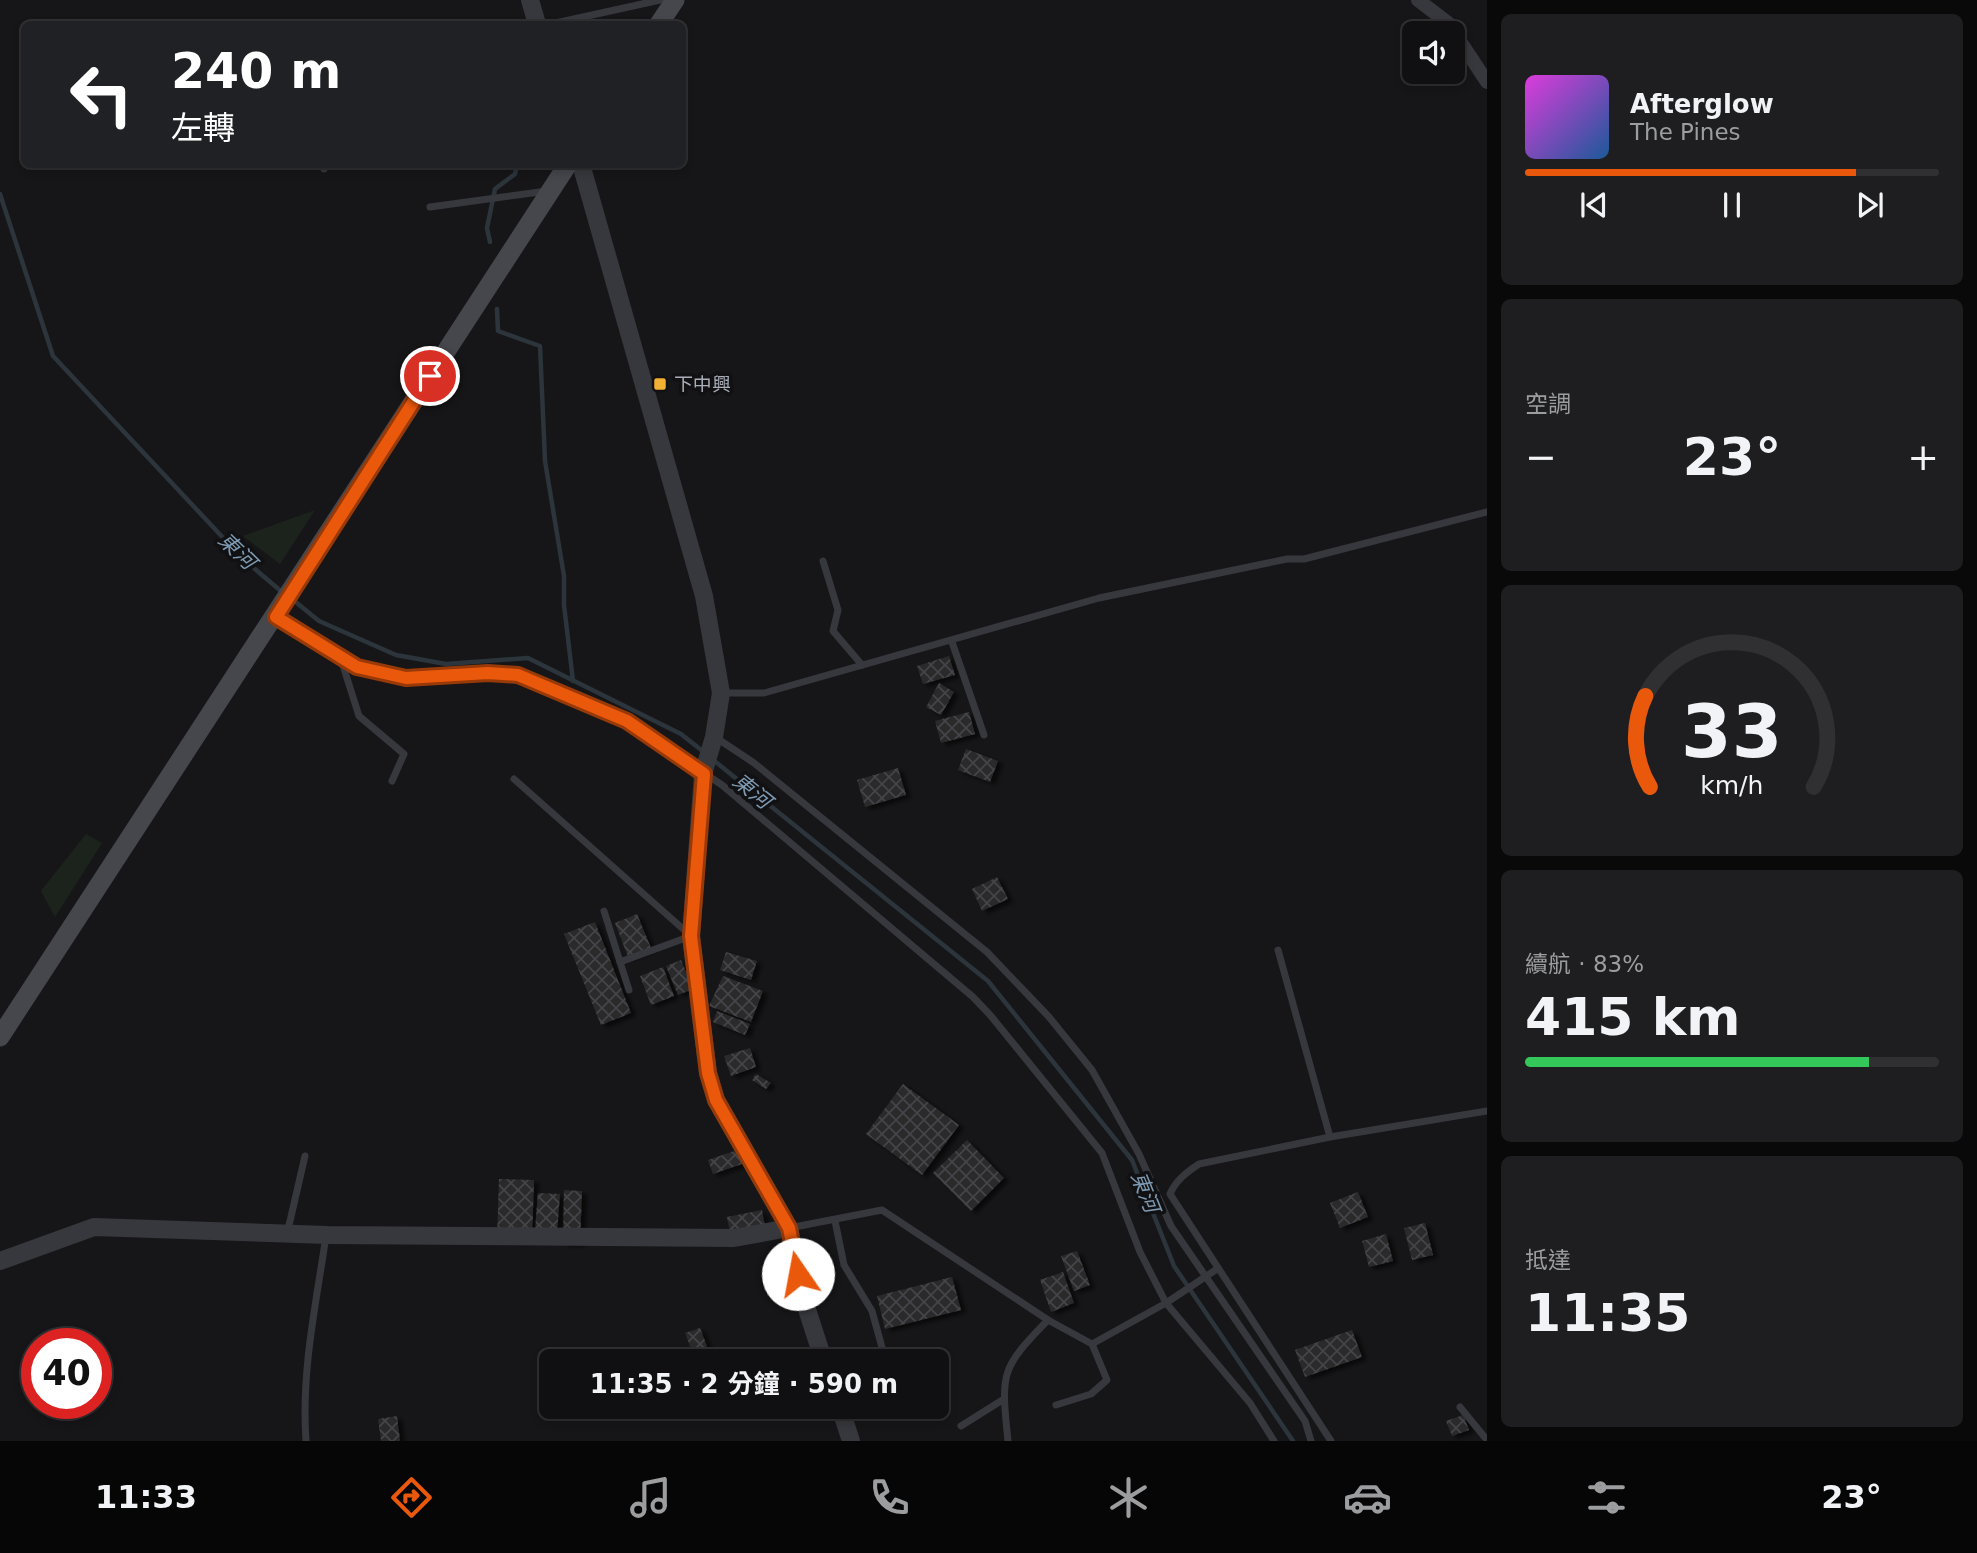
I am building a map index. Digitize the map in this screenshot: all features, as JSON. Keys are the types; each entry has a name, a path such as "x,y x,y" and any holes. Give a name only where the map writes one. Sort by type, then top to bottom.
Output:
{"main road":[{"path":"661,21 675,0"},
{"path":"0,1037 276,617 289,592 565,168"}],"street":[{"path":"530,0 536,21"},
{"path":"1418,0 1448,23 1487,82"},
{"path":"582,168 704,596 721,693 714,737 704,774 691,936 708,1073 716,1100 789,1228 803,1297 820,1349"},
{"path":"0,1261 94,1227 327,1235 734,1238 789,1228"},
{"path":"843,1419 851,1441"}],"lane":[{"path":"565,21 660,0"},
{"path":"430,207 551,191"},
{"path":"721,693 764,693 952,642 1099,598 1287,559 1304,559 1487,512"},
{"path":"823,561 838,610 833,631 862,665"},
{"path":"276,617 357,667 406,678 488,673 518,675 627,721 722,785 973,997 991,1016 1102,1153 1140,1252 1169,1301 1250,1403 1274,1441"},
{"path":"952,642 984,735"},
{"path":"340,655 359,716 404,754 392,781"},
{"path":"714,737 754,763 987,952 1049,1017 1092,1070 1139,1154 1171,1226 1304,1421 1311,1441"},
{"path":"514,779 691,936 620,962"},
{"path":"604,911 629,990"},
{"path":"1278,950 1330,1137"},
{"path":"1331,1441 1170,1194 1181,1176 1199,1164 1330,1137 1487,1111"},
{"path":"287,1234 305,1156"},
{"path":"789,1228 882,1210 1048,1320 1092,1344 1107,1380 1091,1394 1056,1405"},
{"path":"835,1221 844,1265 872,1311 882,1349"},
{"path":"306,1441 304,1414 308,1359 327,1235"},
{"path":"1092,1344 1169,1301 1217,1269"},
{"path":"1008,1441 1003,1389 1013,1357 1048,1320"},
{"path":"961,1426 1004,1399"},
{"path":"1460,1407 1487,1440"}],"shaded area":[{"path":"315,510 280,564 243,536"},
{"path":"86,834 102,843 55,917 41,891"}],"building":[{"path":"949,656 955,675 923,684 917,666"},
{"path":"939,683 954,692 941,715 926,707"},
{"path":"969,712 975,734 941,743 935,721"},
{"path":"966,749 998,761 990,782 958,770"},
{"path":"898,768 906,795 865,807 857,780"},
{"path":"997,877 1008,899 982,911 972,889"},
{"path":"637,914 651,948 628,957 615,923"},
{"path":"595,922 631,1013 601,1025 564,934"},
{"path":"726,952 757,961 751,980 720,970"},
{"path":"681,960 693,989 678,995 666,966"},
{"path":"663,967 674,996 651,1005 640,976"},
{"path":"723,976 763,991 751,1022 709,1006"},
{"path":"717,1011 750,1024 745,1035 713,1022"},
{"path":"750,1048 756,1067 731,1076 724,1056"},
{"path":"756,1074 771,1083 766,1089 752,1080"},
{"path":"903,1084 959,1125 922,1175 866,1134"},
{"path":"967,1140 1004,1178 971,1211 933,1173"},
{"path":"737,1150 742,1164 713,1174 708,1160"},
{"path":"499,1179 534,1180 532,1241 497,1239"},
{"path":"564,1190 582,1191 580,1244 563,1243"},
{"path":"1358,1192 1368,1217 1340,1228 1330,1203"},
{"path":"538,1193 560,1194 557,1233 535,1231"},
{"path":"762,1210 766,1231 731,1238 727,1217"},
{"path":"1425,1223 1433,1255 1412,1260 1404,1228"},
{"path":"1386,1234 1393,1261 1369,1267 1362,1241"},
{"path":"1077,1251 1090,1285 1074,1291 1061,1256"},
{"path":"1063,1272 1074,1303 1051,1312 1040,1280"},
{"path":"952,1277 961,1310 885,1329 877,1296"},
{"path":"700,1328 708,1349 691,1349 685,1333"},
{"path":"1352,1330 1362,1357 1305,1377 1295,1350"},
{"path":"1463,1415 1469,1430 1452,1436 1446,1421"},
{"path":"397,1416 400,1441 381,1441 378,1419"}],"waterway":[{"path":"490,242 487,228 495,189 515,174 516,168"},
{"name":"東河","path":"0,194 53,356 242,558 282,592"},
{"path":"497,309 498,331 540,346 545,461 564,576 564,605 573,681"},
{"name":"東河","path":"292,599 319,621 396,655 446,664 528,658 681,734 705,753"},
{"name":"東河","path":"712,759 988,981 1132,1160 1174,1266 1293,1441"}],"place":[{"name":"下中興","path":"660,384"}],"route":[{"path":"430,376 289,592 276,617 357,667 406,678 488,673 518,675 627,721 704,774 691,936 708,1073 716,1100 789,1228 798,1274"}]}
